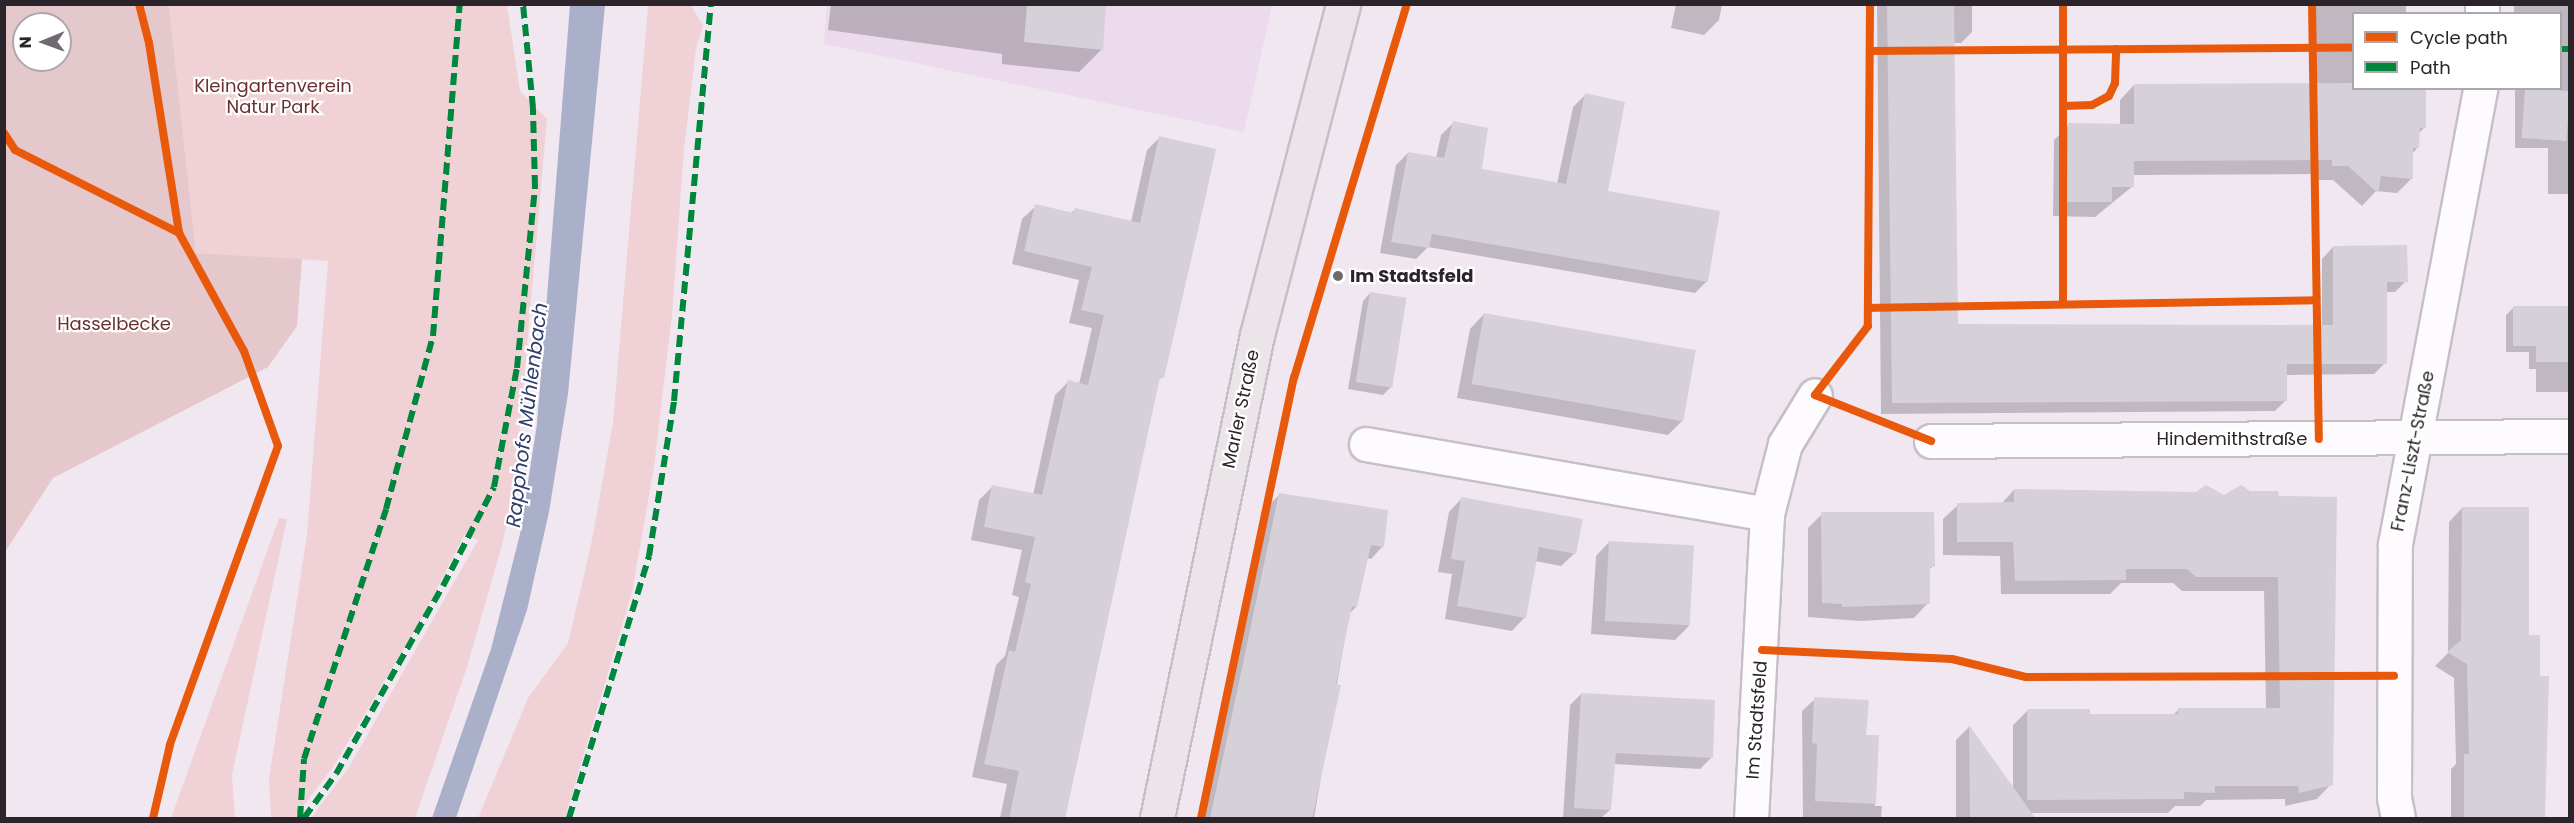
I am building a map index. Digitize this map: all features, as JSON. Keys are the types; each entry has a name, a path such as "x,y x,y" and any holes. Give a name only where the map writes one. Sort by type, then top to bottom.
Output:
{"main road":[{"name":"Marler Straße","path":"1156,819 1257,334 1343,4"}],"street":[{"name":"Franz-Liszt-Straße","path":"2398,819 2394,798 2395,544 2480,90"},
{"name":"Im Stadtsfeld","path":"1751,819 1767,514 1785,444 1815,395"},
{"name":"Hindemithstraße","path":"1931,441 2570,436"},
{"path":"1366,444 1767,514"}],"shaded area":[{"path":"827,5 1272,5 1244,132 824,44"}],"green space":[{"name":"Hasselbecke","path":"5,4 169,5 196,253 302,259 297,326 268,367 53,478 5,552"},
{"name":"Kleingartenverein Natur Park","path":"169,5 507,5 520,91 547,119 515,483 502,545 467,667 415,818 311,818 349,767 478,540 465,534 418,625 333,767 294,818 271,818 269,779 307,535 328,261 196,253"},
{"path":"648,5 691,5 703,26 696,49 684,149 672,315 654,467 632,592 565,818 478,818 528,698 568,643 591,545 613,423"},
{"path":"279,518 287,519 232,775 235,818 171,818"}],"water":[{"path":"570,5 605,5 568,394 549,512 527,610 456,818 432,818 491,649 520,534 537,424"}],"building":[{"path":"1027,4 1106,4 1103,50 1024,42"},
{"path":"1887,4 1954,4 1958,324 2333,325 2333,246 2407,245 2408,282 2387,282 2387,364 2287,364 2287,401 1892,403"},
{"path":"2352,83 2352,90 2426,90 2426,128 2420,128 2419,148 2413,148 2413,179 2381,176 2378,193 2348,166 2332,166 2332,160 2134,161 2134,187 2112,187 2112,202 2067,202 2068,123 2134,124 2134,84"},
{"path":"2525,90 2570,91 2566,141 2522,138"},
{"path":"1585,93 1625,102 1608,191 1720,211 1708,282 1432,234 1429,248 1391,242 1408,152 1444,158 1453,121 1488,128 1482,169 1566,184"},
{"path":"1159,136 1216,149 1206,195 1164,378 1160,377 1065,819 1009,819 1019,771 984,764 1009,650 1015,652 1031,584 1025,582 1035,537 984,527 988,505 992,485 1042,495 1068,380 1088,385 1104,315 1081,310 1092,267 1024,251 1035,204 1074,213 1075,208 1140,223"},
{"path":"1370,292 1407,298 1392,388 1356,382"},
{"path":"2513,306 2570,306 2570,362 2536,362 2536,346 2513,346"},
{"path":"1484,313 1696,350 1683,421 1471,384"},
{"path":"2206,485 2224,495 2241,485 2250,491 2278,491 2279,496 2337,497 2333,785 2299,793 2298,786 2215,786 2215,793 2184,792 2184,799 2027,800 2027,709 2090,709 2090,714 2178,714 2178,708 2280,708 2278,577 2196,577 2187,569 2126,569 2126,580 2015,581 2013,542 1957,542 1957,503 2014,502 2014,489 2196,492"},
{"path":"1279,493 1388,510 1384,547 1371,545 1357,607 1352,606 1336,684 1341,685 1312,819 1210,819"},
{"path":"1461,497 1583,519 1576,554 1539,547 1526,618 1457,606 1465,561 1451,559"},
{"path":"2462,507 2529,507 2529,635 2540,635 2540,676 2549,676 2545,819 2464,819 2464,754 2469,754 2467,664 2447,652 2461,640"},
{"path":"1821,512 1934,512 1935,567 1930,567 1930,604 1842,607 1842,604 1822,603"},
{"path":"1609,541 1694,545 1690,625 1605,621"},
{"path":"1581,693 1715,700 1713,758 1616,753 1611,810 1574,808"},
{"path":"1814,697 1869,700 1866,735 1879,735 1876,804 1815,801 1817,744 1812,743"},
{"path":"1969,725 2036,819 1970,819"}],"marked path":[{"path":"300,818 304,759 386,509 433,336 460,4"},
{"path":"304,818 336,774 443,586 494,487 517,368 535,187 533,108 523,4"},
{"path":"569,818 649,556 674,401 711,4"},
{"path":"2562,49 2570,49"}],"cycle path":[{"path":"139,4 149,43 179,233 244,351 278,446 170,745 153,818"},
{"path":"1201,818 1294,378 1407,4"},
{"path":"1870,4 1868,326 1815,395 1931,441"},
{"path":"2063,4 2063,304"},
{"path":"2312,4 2319,439"},
{"path":"1870,51 2352,48"},
{"path":"2063,106 2092,105 2109,96 2115,83 2116,49"},
{"path":"4,133 15,150 179,233"},
{"path":"1868,308 2315,300"},
{"path":"1762,650 1952,659 2026,677 2394,676"}],"place":[{"name":"Im Stadtsfeld","path":"1338,276"}],"water label":[{"name":"Rapphofs Mühlenbach","path":"527,415"}]}
